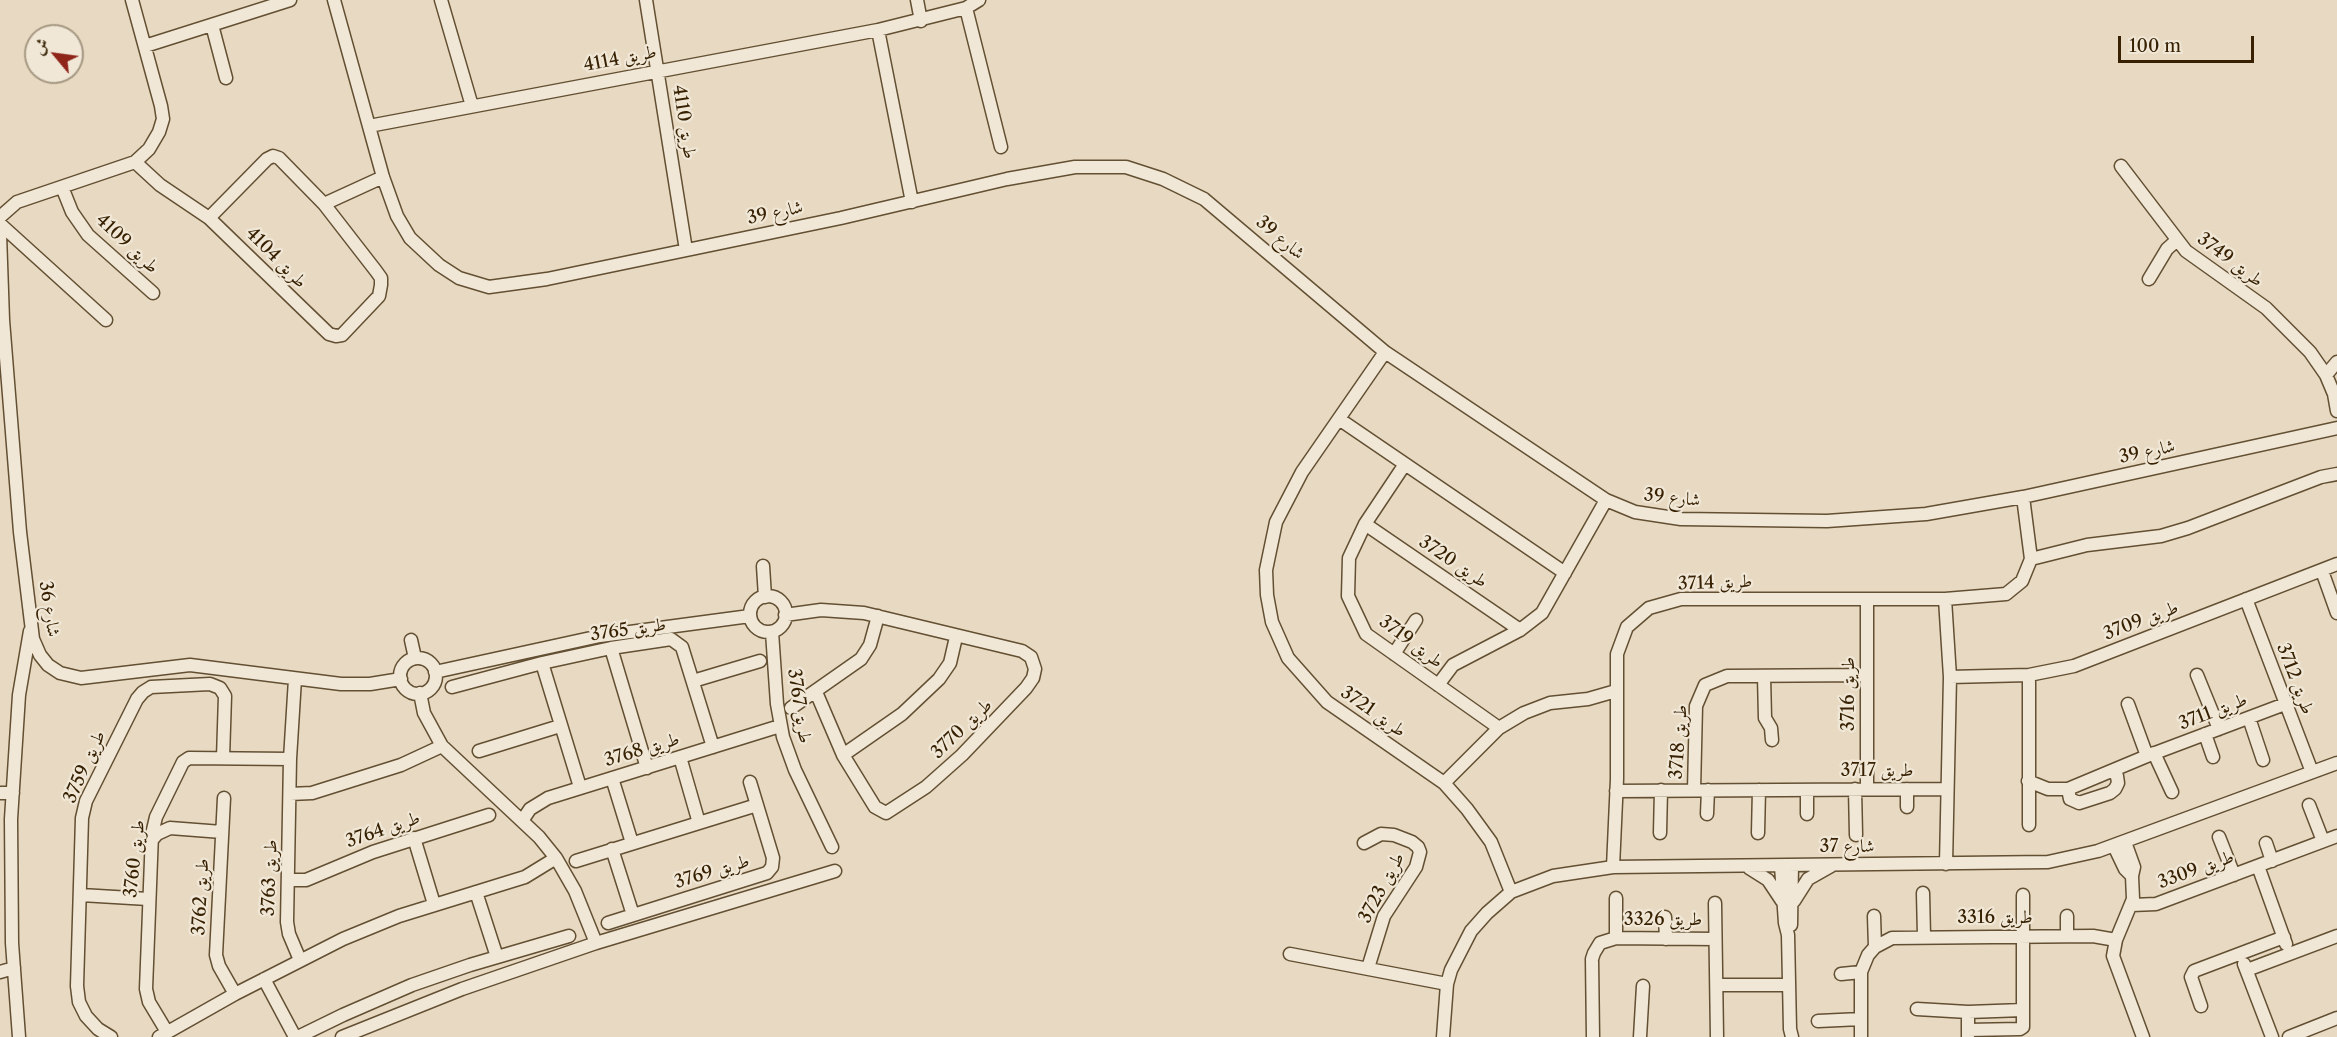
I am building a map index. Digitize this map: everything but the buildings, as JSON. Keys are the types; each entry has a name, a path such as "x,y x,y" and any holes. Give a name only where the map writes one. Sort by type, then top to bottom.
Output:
{"street":[{"path":"0,201 17,202 135,162 149,149 159,132 163,119 132,0"},
{"path":"145,46 290,0"},
{"name":"شارع 39","path":"334,0 383,177 397,216 410,238 439,265 459,278 489,287 548,279 912,202 1007,179 1075,167 1126,167 1163,179 1204,200 1385,352 1606,500 1635,512 1681,519 1827,521 1926,514 2024,497 2337,428"},
{"path":"441,0 472,106"},
{"name":"طريق 4110","path":"646,0 686,250"},
{"path":"917,0 921,21"},
{"name":"طريق 4114","path":"369,126 878,30 966,8 979,0"},
{"path":"966,8 1001,147"},
{"path":"212,25 226,78"},
{"path":"878,30 912,202"},
{"path":"209,218 267,159 273,156 286,163 324,204 383,177"},
{"name":"طريق 4104","path":"135,162 160,185 209,218 329,334 336,336 342,334 379,296 381,278 324,204"},
{"name":"طريق 3749","path":"2121,166 2186,251 2266,308 2310,352 2326,375 2334,394 2337,411"},
{"name":"طريق 4109","path":"62,187 72,212 88,235 153,293"},
{"path":"0,217 17,202"},
{"path":"0,224 106,320"},
{"name":"شارع 36","path":"0,234 5,411 31,627 36,646 44,661 60,673 73,677 90,678 190,665 358,685 401,679"},
{"path":"2150,279 2167,249 2177,240"},
{"name":"طريق 3721","path":"1385,352 1302,472 1276,522 1266,570 1267,596 1272,622 1288,658 1327,702 1444,783 1491,842 1511,892"},
{"path":"2326,375 2337,362"},
{"path":"1339,419 1565,573"},
{"name":"طريق 3719","path":"1405,464 1365,524 1349,558 1348,596 1366,634 1499,728"},
{"path":"2024,497 2031,559 2087,545 2161,536 2188,528 2321,477 2337,474"},
{"path":"1438,685 1453,665 1520,630 1542,613 1606,500"},
{"name":"طريق 3720","path":"1365,524 1520,630"},
{"name":"طريق 3714","path":"1612,867 1616,790 1617,654 1627,627 1649,608 1681,599 1945,599 2006,594 2022,582 2031,559"},
{"name":"طريق 3709","path":"1950,677 2029,675 2073,666 2337,564"},
{"path":"763,566 765,597"},
{"path":"2322,571 2337,613"},
{"path":"765,597 773,597 779,601 784,607 785,615 780,627 772,632 757,629 750,616 753,605 765,597"},
{"name":"طريق 3716","path":"1856,835 1861,789 1867,675 1868,599"},
{"path":"1945,599 1950,677 1946,864"},
{"name":"طريق 3712","path":"2246,599 2312,772"},
{"name":"طريق 3770","path":"785,615 836,610 878,616 956,637 1022,651 1034,661 1035,669 1031,682 990,728 935,779 886,813 875,807 843,755 816,692"},
{"path":"435,672 600,636 750,616"},
{"path":"791,708 865,655 878,616"},
{"path":"1394,654 1416,620"},
{"path":"19,1037 6,879 19,695 31,627"},
{"name":"طريق 3767","path":"772,632 780,726 790,759 832,847"},
{"path":"843,755 902,714 939,679 950,663 956,637"},
{"path":"411,640 415,658"},
{"name":"طريق 3765","path":"452,687 542,663 611,648 674,640 682,647 713,747"},
{"path":"611,648 646,768"},
{"path":"415,658 428,661 435,672 432,686 420,693 406,688 401,679 404,666 415,658"},
{"path":"693,681 760,661"},
{"path":"542,663 580,787"},
{"name":"طريق 3718","path":"1694,790 1696,706 1705,685 1727,676 1867,675"},
{"path":"2029,675 2029,825"},
{"path":"2197,675 2219,729"},
{"path":"1764,676 1765,718 1771,728 1772,740"},
{"name":"طريق 3763","path":"295,679 290,759 287,928 300,960"},
{"name":"طريق 3759","path":"111,1037 92,1023 82,1009 77,994 84,808 137,699 143,692 159,686 210,684 220,688 225,696 223,758"},
{"path":"1444,783 1499,728 1538,706 1588,699 1616,691"},
{"path":"420,693 424,713 442,746 522,821 556,858 575,891 596,943"},
{"path":"2128,704 2172,792"},
{"name":"طريق 3711","path":"2028,781 2048,789 2068,789 2151,754 2285,704"},
{"path":"2248,718 2263,760"},
{"path":"479,751 560,726"},
{"name":"طريق 3768","path":"522,821 530,809 542,801 580,787 780,726"},
{"path":"2205,734 2213,757"},
{"path":"290,794 312,792 401,765 442,746"},
{"name":"طريق 3760","path":"163,1035 146,994 148,898 154,822 158,812 186,759 192,757 290,759"},
{"path":"680,757 699,823"},
{"name":"شارع 37","path":"1443,1037 1447,984 1451,970 1471,931 1511,892 1553,876 1612,867 2048,862 2081,856 2120,844 2337,763"},
{"path":"2068,789 2070,799 2079,803 2110,793 2118,783 2117,776 2112,772"},
{"path":"612,778 632,843"},
{"name":"طريق 3769","path":"608,923 767,873 772,867 773,858 750,782"},
{"path":"1907,789 1908,807"},
{"name":"طريق 3717","path":"1616,790 1946,789"},
{"path":"1660,833 1661,790"},
{"path":"1707,814 1708,790"},
{"path":"1758,833 1759,790"},
{"path":"1807,790 1807,814"},
{"path":"0,793 13,793"},
{"name":"طريق 3762","path":"224,798 216,955 219,966 235,994"},
{"path":"576,861 757,805"},
{"path":"2309,805 2323,841"},
{"path":"158,812 162,822 170,828"},
{"name":"طريق 3764","path":"289,880 306,880 356,858 489,815"},
{"path":"152,841 161,831 170,828 222,832"},
{"name":"طريق 3723","path":"1364,843 1381,834 1394,835 1412,842 1420,852 1416,867 1384,916 1368,968"},
{"path":"2143,1037 2113,956 2116,940 2132,904 2133,872 2138,846 2146,834"},
{"name":"طريق 3309","path":"2132,904 2156,904 2337,836"},
{"path":"2218,837 2234,875"},
{"path":"414,838 434,904"},
{"path":"2266,843 2272,861"},
{"path":"2120,844 2125,869 2133,872"},
{"path":"612,849 633,915"},
{"path":"163,1035 300,960 399,916 525,877 556,858"},
{"path":"1788,904 1808,879 1834,865"},
{"path":"1745,866 1768,880 1788,904"},
{"path":"1787,866 1790,1034"},
{"path":"2258,866 2290,954"},
{"path":"342,1037 462,989 596,943 835,871"},
{"path":"476,892 497,957"},
{"path":"1923,893 1924,936"},
{"path":"81,895 148,898"},
{"path":"1968,1012 1968,1034 2022,1028 2023,895"},
{"path":"1616,898 1616,938"},
{"path":"1715,903 1717,1037"},
{"path":"1861,1037 1861,972 1868,955 1875,947 1874,916"},
{"path":"2067,916 2067,936"},
{"path":"1665,917 1666,939"},
{"path":"264,979 296,1037 403,989 497,957 569,936"},
{"name":"طريق 3316","path":"1875,947 1892,938 1924,936 2101,936 2116,940"},
{"path":"2247,970 2337,936"},
{"path":"2201,1006 2191,978 2192,974 2284,937"},
{"name":"طريق 3326","path":"1593,1037 1593,953 1600,943 1616,938 1715,939"},
{"path":"1290,954 1447,984"},
{"path":"2240,954 2272,1037"},
{"path":"0,972 14,968"},
{"path":"1841,974 1861,972"},
{"path":"1717,985 1789,985"},
{"path":"1640,1037 1643,986"},
{"path":"1917,1009 1968,1012 2023,1010"},
{"path":"2289,1037 2318,1032 2337,1018"},
{"path":"1818,1021 1861,1020"}]}
